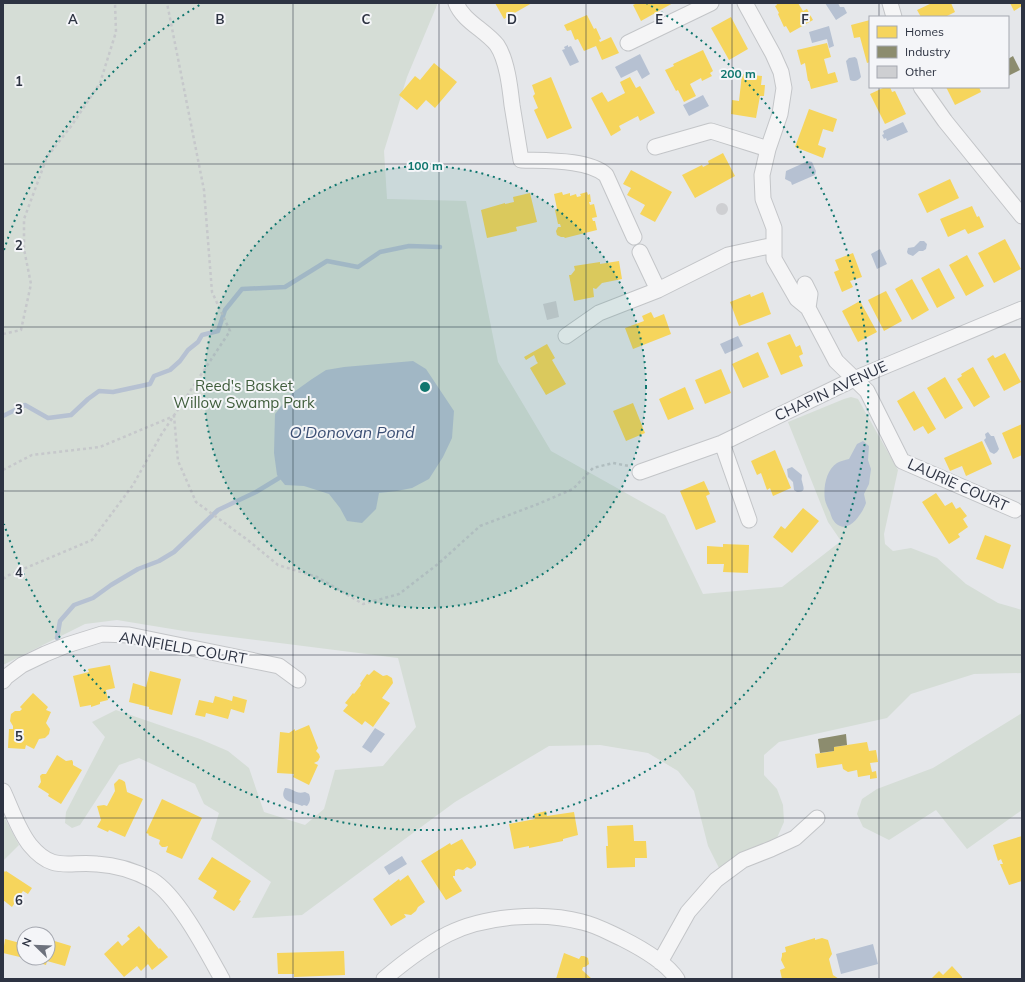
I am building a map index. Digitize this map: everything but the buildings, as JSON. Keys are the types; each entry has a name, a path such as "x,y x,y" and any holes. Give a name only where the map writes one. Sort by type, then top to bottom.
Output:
{"street":[{"path":"456,3 465,16 497,46 502,57 509,81 521,160 582,164 600,170 606,175 634,237"},
{"path":"628,43 711,3"},
{"path":"745,3 773,54 781,72 784,88 780,114 768,149 762,175 763,198 774,228 774,259 797,299 808,308"},
{"path":"890,3 894,16"},
{"path":"922,88 945,121 1022,216"},
{"path":"655,147 711,131 768,149"},
{"path":"566,336 599,313 658,290 728,255 774,245"},
{"path":"640,252 658,290"},
{"path":"805,284 810,294 808,308"},
{"name":"LAURIE COURT","path":"808,308 836,361 867,392 902,461 1015,510"},
{"name":"CHAPIN AVENUE","path":"642,472 722,442 854,378 1022,309"},
{"path":"722,442 749,520"},
{"name":"ANNFIELD COURT","path":"3,681 22,665 45,654 67,645 102,634 130,635 280,666 298,680"},
{"path":"3,790 20,828 30,844 39,855 49,862 60,865 96,864 122,868 153,881 167,893 186,918 222,979"},
{"path":"660,962 688,912 716,880 743,860 795,838 817,818"},
{"path":"384,979 408,958 449,934 479,923 534,916 564,918 598,927 633,944 660,962 677,979"}],"path":[{"path":"3,334 21,330 31,284 24,249 24,219 47,157 72,125 100,83 116,32 115,3"},
{"path":"3,580 9,575 92,540 133,485 174,416 230,331 212,292 204,190 167,3"},
{"path":"3,470 32,455 100,447 174,416"},
{"path":"174,416 178,462 196,502 249,541 278,565 317,576 363,604 399,594 438,564 480,526 573,489 593,468 613,463 629,466 642,472"}],"green space":[{"name":"Reed's Basket Willow Swamp Park","path":"3,3 437,3 407,77 384,151 387,199 466,201 498,362 551,451 665,515 703,594 782,587 841,541 828,522 788,422 844,399 851,397 858,399 898,470 884,534 885,544 893,551 911,548 937,558 966,584 998,603 1022,610 1022,673 974,674 911,694 887,718 779,742 764,755 764,775 777,789 783,805 784,822 776,840 740,853 719,868 708,846 694,791 678,771 648,753 600,745 549,746 455,802 302,915 252,918 271,882 211,839 219,813 204,804 195,784 139,758 119,765 80,825 72,828 65,823 66,812 105,737 92,722 116,710 200,739 228,751 249,768 264,812 305,825 324,809 335,770 383,766 416,727 398,658 184,631 117,620 85,624 3,665"},
{"path":"1022,713 1022,810 967,849 936,810 889,840 863,827 857,814 862,799 877,789 933,768"},
{"path":"3,815 19,845 3,861"}],"water":[{"path":"825,3 838,3 840,7 844,7 847,13 836,20"},
{"path":"829,26 834,46 829,48 827,39 812,43 809,32"},
{"path":"568,45 568,47 571,46 579,62 570,66 562,50"},
{"path":"640,54 650,74 642,79 637,70 621,78 615,67"},
{"path":"855,57 857,59 861,77 853,81 850,80 846,61 849,58"},
{"path":"703,95 709,106 689,116 683,105"},
{"path":"903,122 908,132 887,141 886,138 884,139 882,135 884,134 883,131"},
{"path":"808,161 812,162 816,171 815,175 792,185 791,182 785,179 786,171"},
{"path":"920,241 924,241 927,244 926,249 919,251 913,256 908,254 908,248 914,247"},
{"path":"880,249 887,264 877,269 871,254"},
{"path":"738,336 743,346 725,354 720,344"},
{"name":"O'Donovan Pond","path":"413,361 426,369 454,411 452,438 443,457 429,479 412,488 379,493 376,509 362,523 347,521 340,508 329,494 304,486 285,485 277,475 274,453 275,414 291,394 326,370"},
{"path":"988,432 991,436 994,436 999,449 994,454 990,452 984,440 986,438 985,434"},
{"path":"863,441 869,446 868,460 871,469 869,484 864,494 866,503 859,516 851,524 843,527 836,524 826,503 824,490 826,480 833,466 849,459 857,444"},
{"path":"792,467 802,475 804,489 800,492 794,490 793,482 788,477 787,469"},
{"path":"375,728 385,734 371,753 362,747"},
{"path":"285,788 309,794 310,800 307,806 302,806 285,799 283,793"},
{"path":"402,856 407,864 389,875 384,867"},
{"path":"873,944 878,964 841,974 836,954"}],"waterway":[{"path":"3,416 25,405 48,418 71,415 99,391 113,392 150,384 154,376 170,370 180,361 188,350 198,342 202,335 218,331 225,310 242,289 285,287 327,261 358,267 380,252 409,246 440,247"},
{"path":"57,638 60,621 74,605 93,598 138,569 159,561 174,552 218,510 256,492 279,478"}]}
